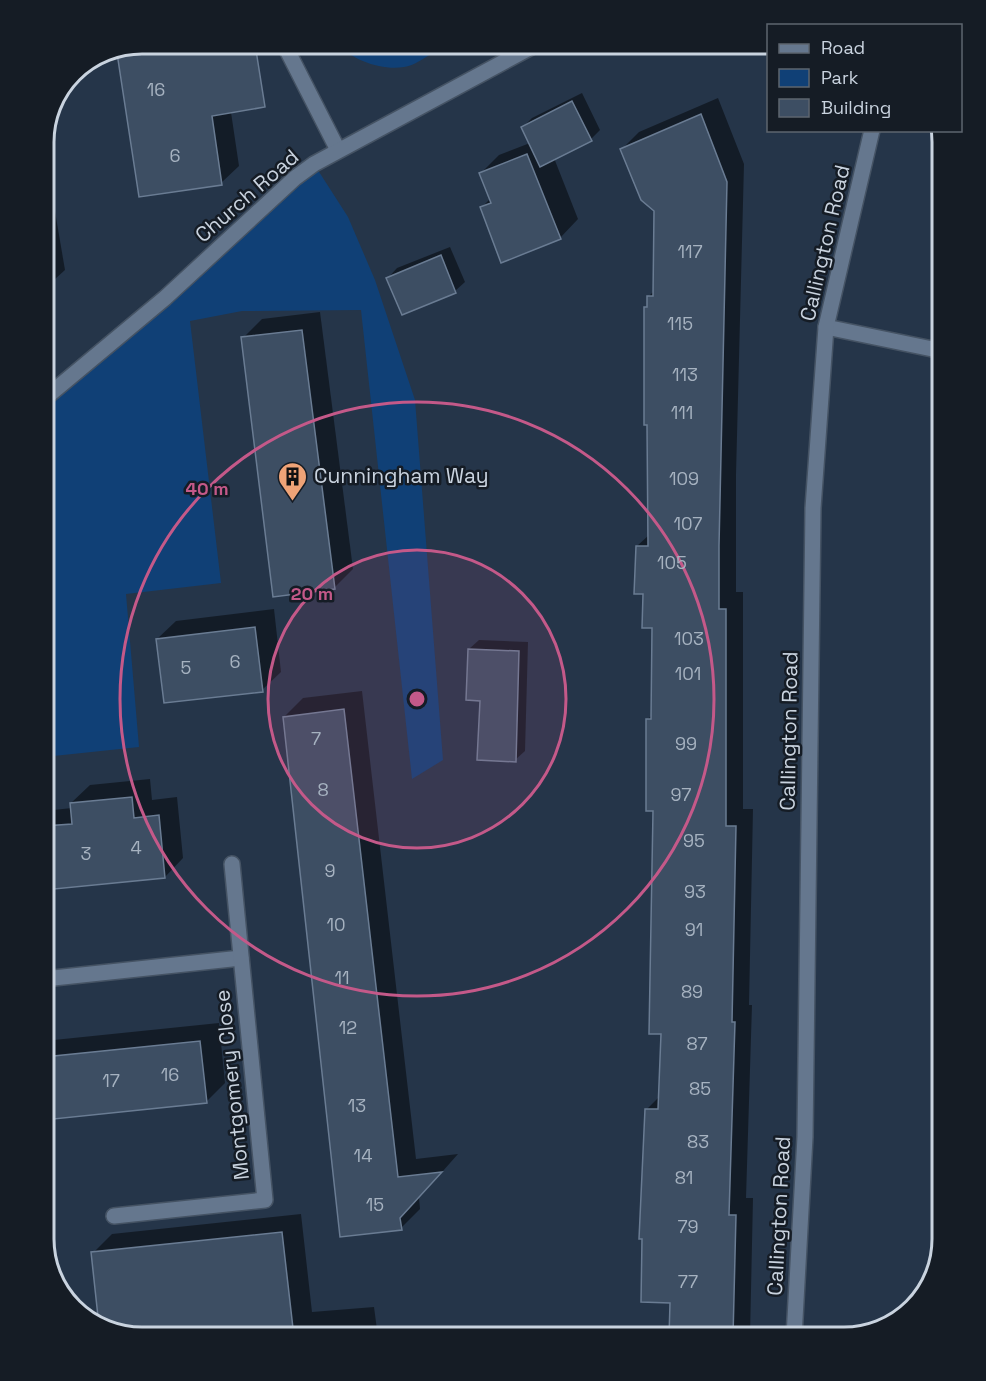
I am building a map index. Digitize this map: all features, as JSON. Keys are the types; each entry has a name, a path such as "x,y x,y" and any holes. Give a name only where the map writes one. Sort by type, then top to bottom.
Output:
{"street":[{"path":"289,54 338,150"},
{"name":"Church Road","path":"54,391 165,298 295,178 338,150 518,54"},
{"name":"Callington Road","path":"795,1327 805,1137 813,508 826,327 872,132"},
{"path":"826,327 932,349"},
{"name":"Montgomery Close","path":"114,1216 265,1200 232,864"},
{"name":"Montgomery Close","path":"54,978 241,958"}],"green space":[{"path":"432,54 416,63 396,68 377,66 351,55"},
{"path":"314,164 348,217 375,280 415,400 443,760 412,779 361,310 242,311 190,321 221,583 126,594 139,747 54,756 54,390"}],"building":[{"path":"142,54 257,54 265,107 212,116 222,185 139,197 118,58"},
{"path":"572,101 592,141 540,167 521,127"},
{"path":"701,114 727,182 719,609 726,609 726,826 736,826 732,1022 735,1022 729,1215 736,1215 733,1327 669,1327 670,1303 641,1302 642,1239 639,1239 645,1109 658,1109 661,1034 649,1034 653,811 646,811 646,719 651,719 652,628 642,628 643,594 634,594 636,546 648,546 647,425 644,425 644,307 647,307 647,296 653,296 654,211 641,200 620,149"},
{"path":"527,154 561,239 501,263 480,207 491,203 479,173"},
{"path":"441,255 456,293 402,315 386,278"},
{"name":"Cunningham Way","path":"302,330 335,589 273,597 241,337"},
{"path":"255,627 263,692 164,703 156,639"},
{"path":"468,649 519,651 516,762 477,760 480,701 466,700"},
{"path":"344,709 398,1177 442,1172 400,1218 402,1230 340,1237 283,717"},
{"path":"132,797 134,818 159,815 165,878 54,889 54,825 72,824 70,803"},
{"path":"200,1041 207,1103 54,1119 54,1056"},
{"path":"282,1232 293,1327 136,1327 108,1320 98,1315 91,1252"}],"place":[{"name":"Cunningham Way","path":"293,502"}]}
